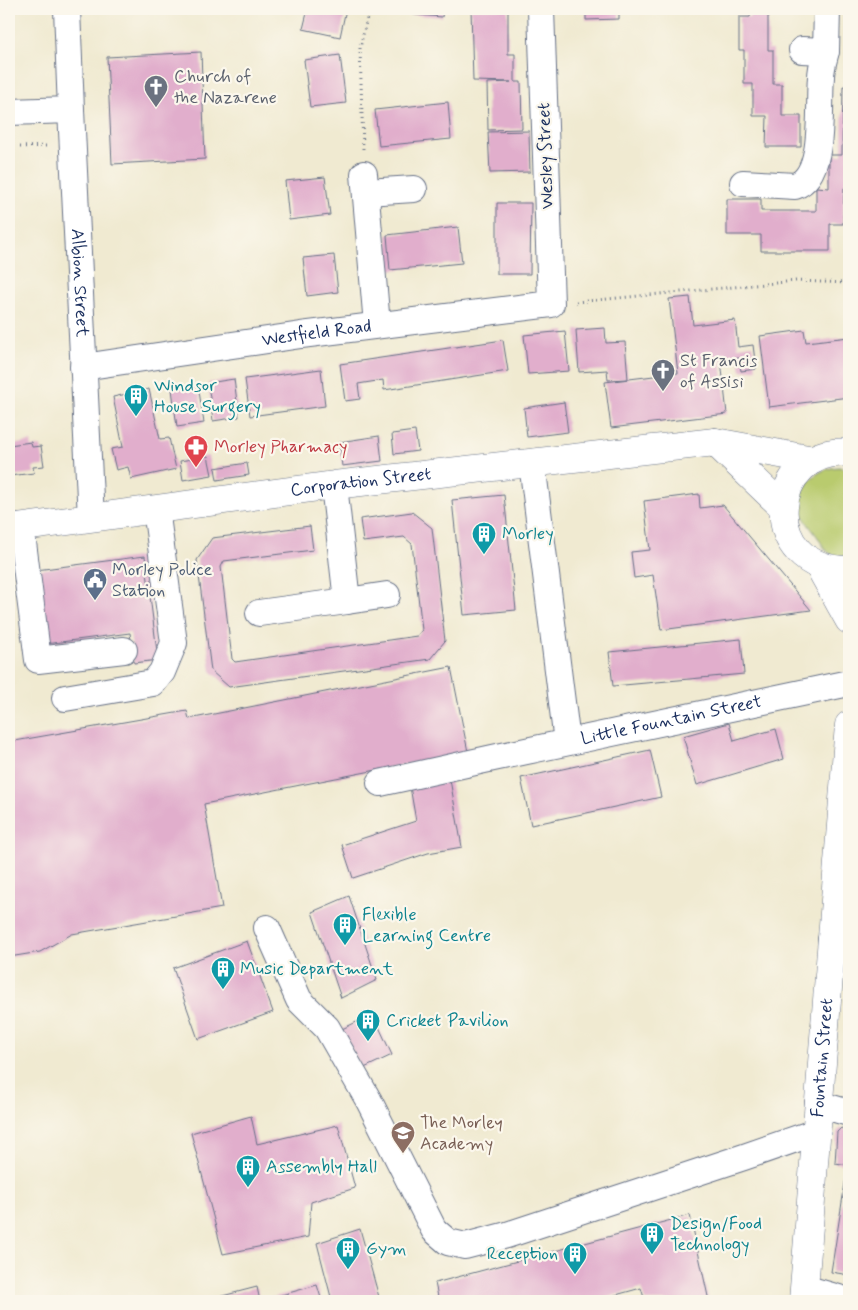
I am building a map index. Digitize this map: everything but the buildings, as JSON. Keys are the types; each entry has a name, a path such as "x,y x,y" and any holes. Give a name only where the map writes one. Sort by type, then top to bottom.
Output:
{"main road":[{"name":"Corporation Street","path":"15,528 334,485 715,442 813,460"},
{"path":"715,442 783,507"},
{"name":"Corporation Street","path":"848,450 828,454 813,460 802,468 786,491 783,507 785,527 791,542 805,558 819,566 835,570 849,570"},
{"path":"819,566 849,620"},
{"name":"Fountain Street","path":"804,1294 818,1104 840,940 849,725"}],"street":[{"name":"Albion Street","path":"67,9 91,518"},
{"name":"Wesley Street","path":"541,9 551,304"},
{"path":"743,183 796,186 801,184 806,178 814,161 818,143 821,77 814,51 827,9"},
{"path":"9,112 71,110"},
{"path":"378,325 365,183 414,189"},
{"name":"Westfield Road","path":"83,367 378,325 551,304"},
{"path":"532,463 566,742"},
{"path":"334,485 347,600"},
{"path":"65,698 152,683 162,672 174,644 156,508"},
{"path":"15,528 38,660 124,650"},
{"path":"259,613 387,595"},
{"name":"Little Fountain Street","path":"380,783 849,683"},
{"path":"267,928 299,1000 327,1028 369,1101 434,1230 448,1242 465,1246 507,1235 816,1132"},
{"path":"818,1104 849,1113"},
{"path":"804,1294 849,1301"}],"path":[{"path":"365,183 360,48 369,9"},
{"path":"551,304 796,280 849,283"}],"green space":[{"path":"839,467 849,470 849,561 835,557 828,552 804,517 800,501 805,486 810,480 823,471"}],"place":[{"name":"Church of the Nazarene","path":"156,108"},
{"name":"St Francis of Assisi","path":"663,392"},
{"name":"Windsor House Surgery","path":"136,417"},
{"name":"Morley Pharmacy","path":"196,468"},
{"name":"Morley","path":"484,555"},
{"name":"Morley Police Station","path":"95,601"},
{"name":"Flexible Learning Centre","path":"345,946"},
{"name":"Music Department","path":"223,990"},
{"name":"Cricket Pavilion","path":"368,1042"},
{"name":"The Morley Academy","path":"403,1154"},
{"name":"Assembly Hall","path":"248,1188"},
{"name":"Design/Food Technology","path":"652,1255"},
{"name":"Gym","path":"348,1270"},
{"name":"Reception","path":"575,1275"}]}
